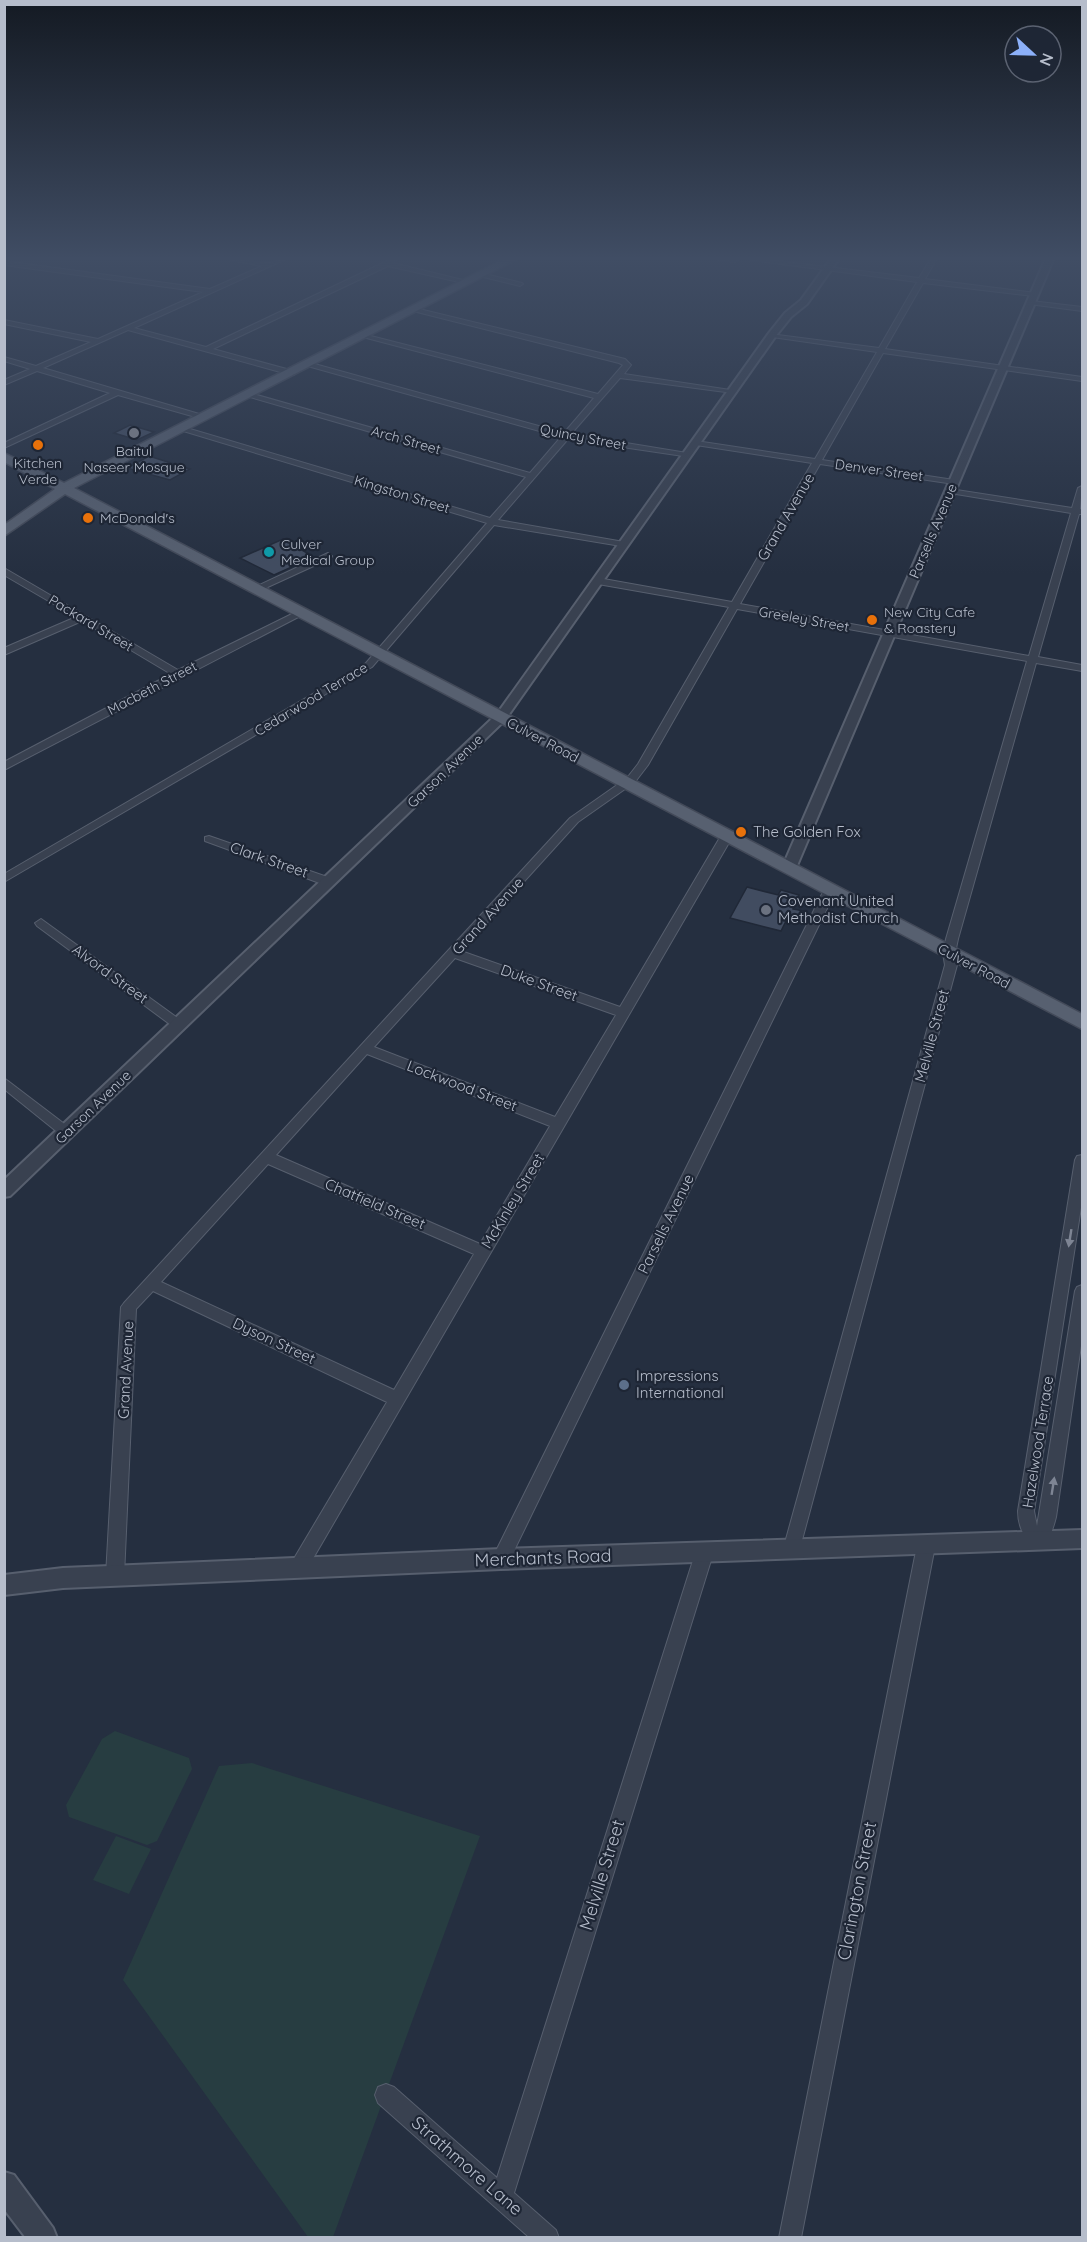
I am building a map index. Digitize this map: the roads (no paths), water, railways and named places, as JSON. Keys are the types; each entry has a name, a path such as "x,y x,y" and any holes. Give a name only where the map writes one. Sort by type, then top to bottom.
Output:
{"main road":[{"path":"4,532 65,488 308,365"},
{"name":"Culver Road","path":"4,457 626,783 728,834 1083,1022"}],"street":[{"path":"25,365 203,418"},
{"path":"4,383 46,365"},
{"path":"260,365 291,373"},
{"name":"Quincy Street","path":"308,365 566,436 687,456"},
{"path":"472,365 599,398"},
{"name":"Cedarwood Terrace","path":"4,879 363,670 380,654 626,365"},
{"name":"Garson Avenue","path":"4,1191 501,717 751,365"},
{"name":"Grand Avenue","path":"115,1576 129,1307 574,820 626,783 643,765 874,365"},
{"path":"981,365 1083,379"},
{"name":"Parsells Avenue","path":"789,868 1005,365"},
{"path":"618,375 733,391"},
{"path":"4,446 116,393"},
{"name":"Arch Street","path":"247,395 531,476"},
{"name":"Kingston Street","path":"183,428 493,522 624,545"},
{"name":"Denver Street","path":"696,443 818,462 1079,511"},
{"name":"Melville Street","path":"792,1550 951,965 949,952 1033,659 1079,511 1083,488"},
{"path":"256,589 328,556"},
{"name":"Packard Street","path":"4,571 178,674"},
{"name":"Greeley Street","path":"598,582 1083,668"},
{"name":"Macbeth Street","path":"4,766 178,674 301,613"},
{"path":"4,652 82,618"},
{"name":"McKinley Street","path":"298,1568 728,834"},
{"name":"Clark Street","path":"209,839 329,882"},
{"name":"Parsells Avenue","path":"501,1559 830,890"},
{"name":"Alvord Street","path":"41,923 179,1025"},
{"name":"Duke Street","path":"454,953 624,1013"},
{"name":"Lockwood Street","path":"366,1049 558,1124"},
{"path":"4,1082 66,1132"},
{"name":"Chatfield Street","path":"266,1157 483,1251"},
{"name":"Hazelwood Terrace","path":"1083,1160 1026,1511 1026,1523 1036,1541 1045,1528 1048,1517 1083,1291"},
{"name":"Dyson Street","path":"150,1282 397,1399"},
{"name":"Merchants Road","path":"4,1585 47,1579 501,1559 704,1554 1083,1539"},
{"name":"Clarington Street","path":"790,2238 926,1546"},
{"name":"Melville Street","path":"502,2196 704,1554"},
{"name":"Strathmore Lane","path":"386,2095 548,2238"},
{"path":"4,2185 43,2238"}],"place":[{"name":"Baitul Naseer Mosque","path":"134,433"},
{"name":"Kitchen Verde","path":"38,445"},
{"name":"McDonald's","path":"88,518"},
{"name":"Culver Medical Group","path":"269,552"},
{"name":"New City Cafe & Roastery","path":"872,620"},
{"name":"The Golden Fox","path":"741,832"},
{"name":"Covenant United Methodist Church","path":"766,910"},
{"name":"Impressions International","path":"624,1385"}]}
